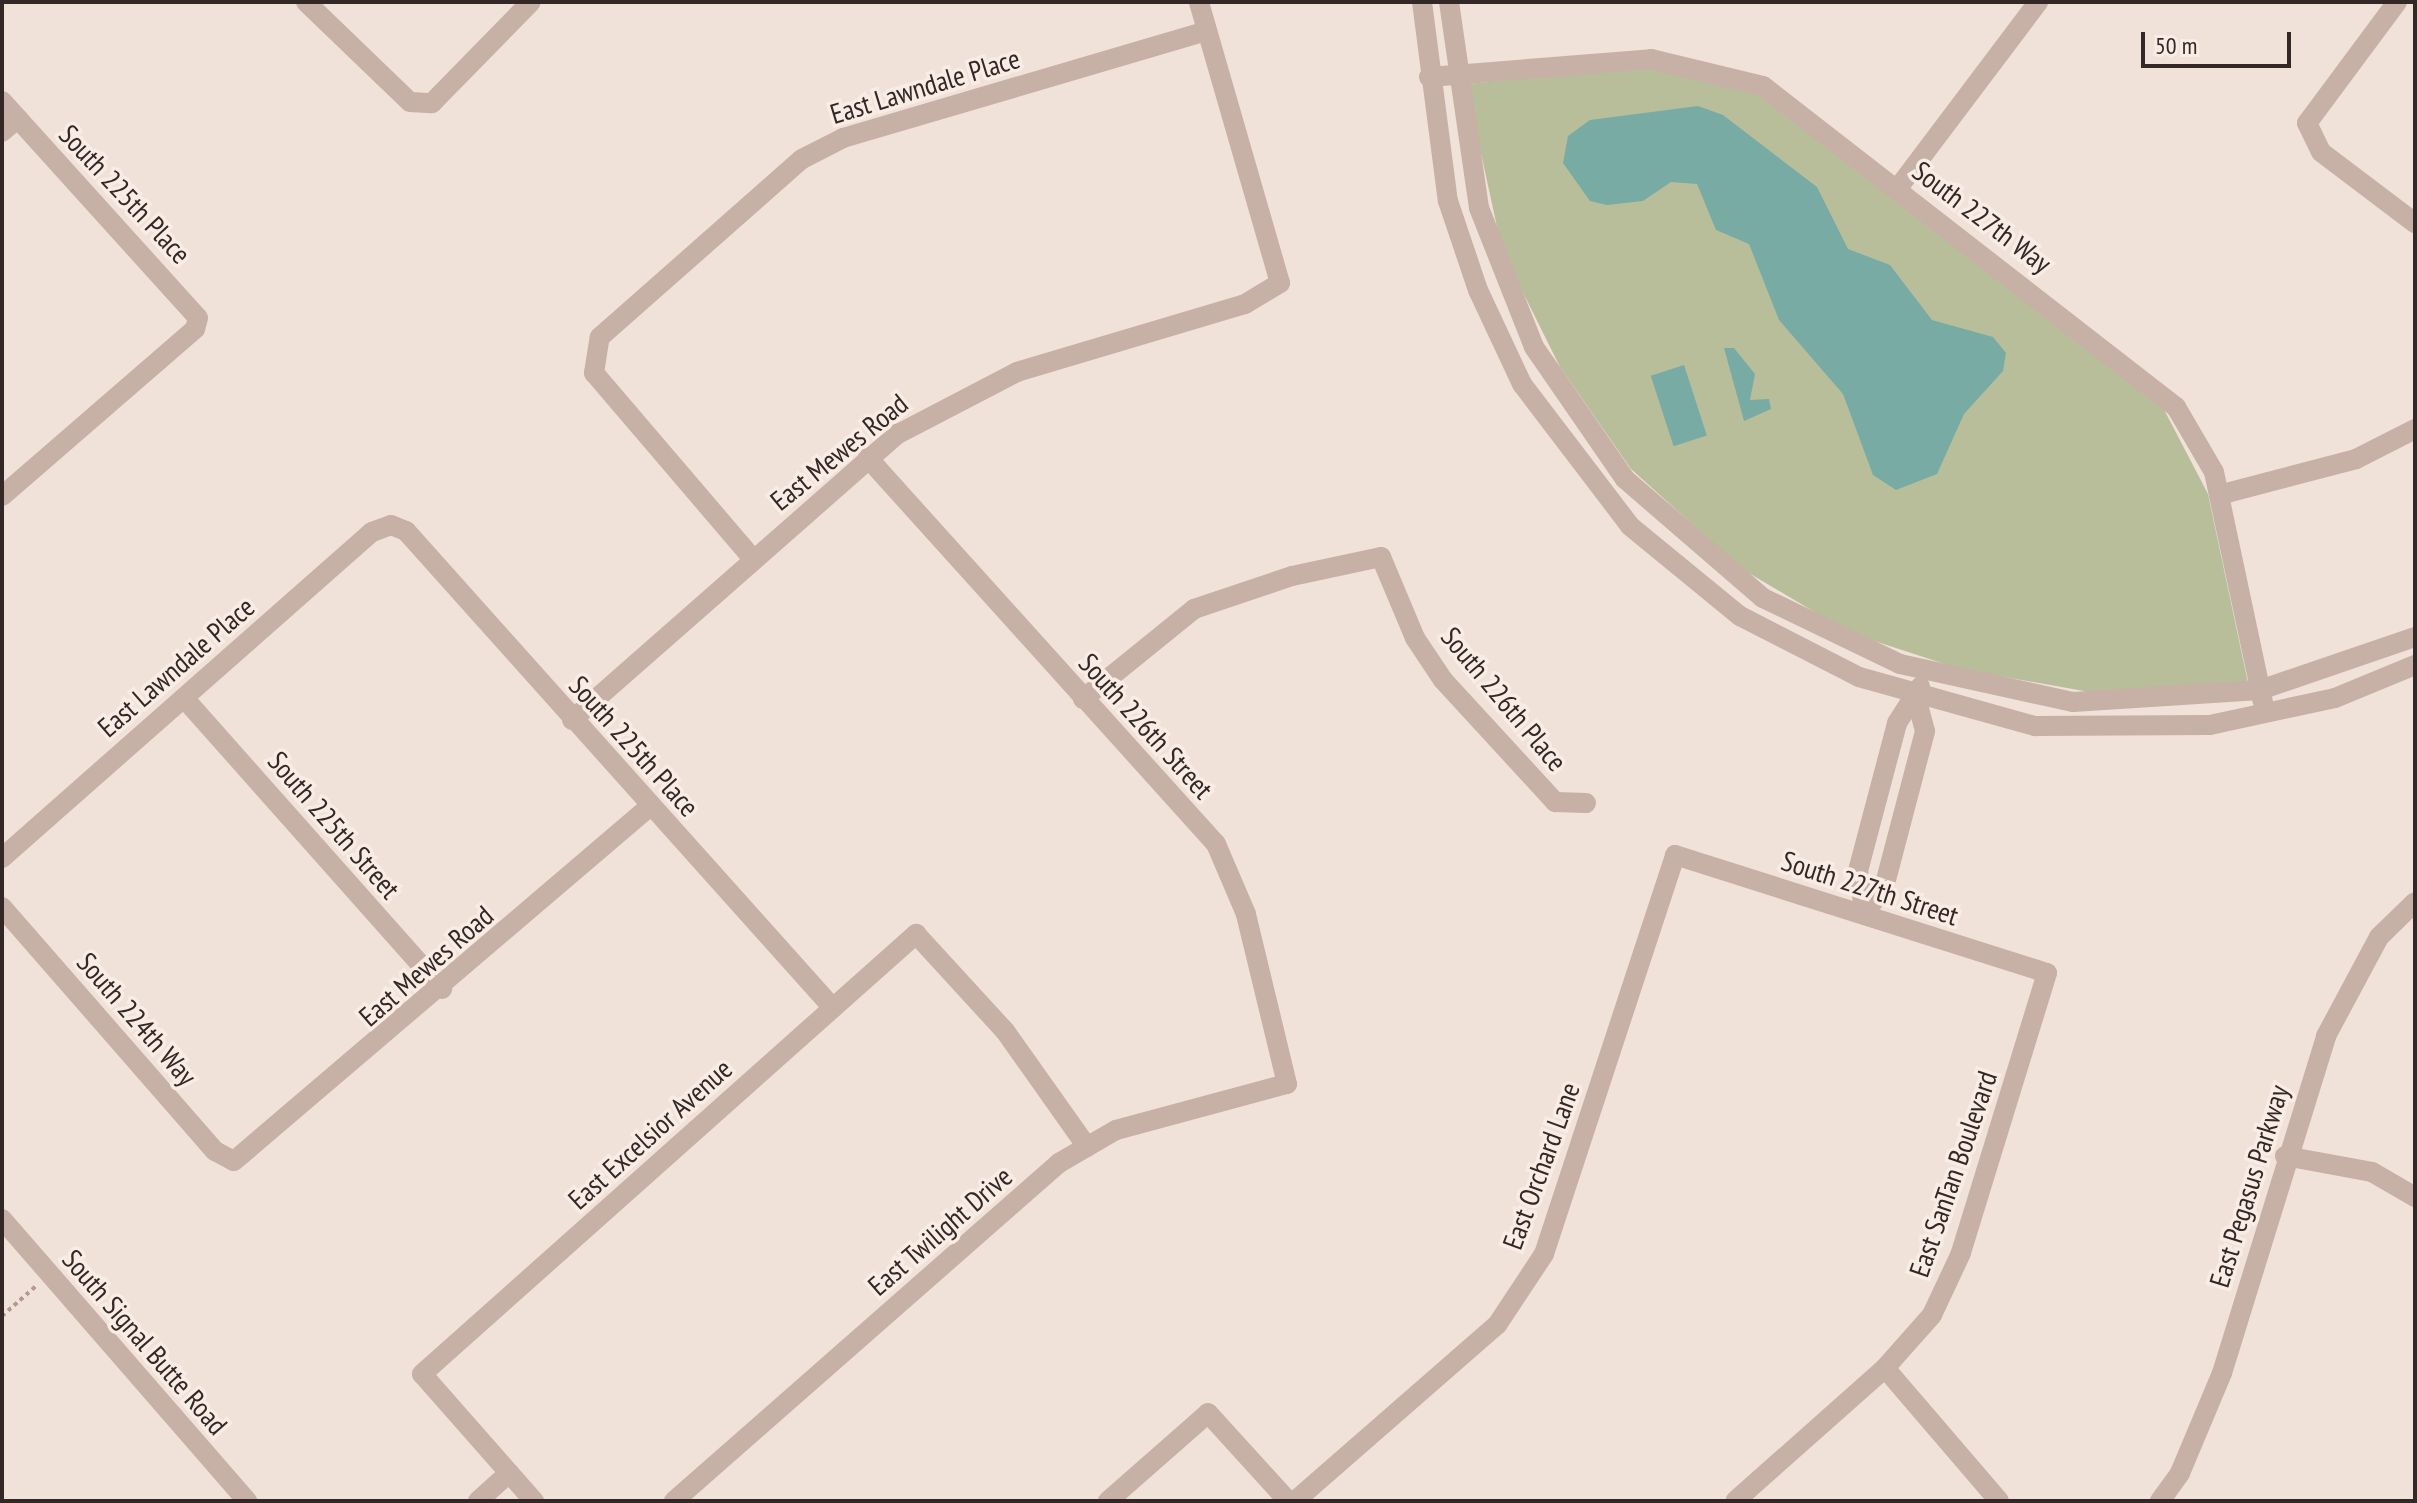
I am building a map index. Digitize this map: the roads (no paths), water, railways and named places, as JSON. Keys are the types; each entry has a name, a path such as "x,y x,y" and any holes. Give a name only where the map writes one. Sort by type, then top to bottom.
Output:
{"street":[{"path":"306,2 410,102 432,103 531,2"},
{"path":"1199,2 1207,31"},
{"path":"1422,2 1429,77 1448,201 1478,290 1522,384 1567,452 1630,526 1730,609 1801,650 1916,697 2035,726 2210,725 2335,698 2415,665"},
{"path":"1449,2 1457,74 1479,208 1499,273 1547,370 1596,444 1658,514 1763,598 1846,642 1925,672 2073,702 2260,690 2415,637"},
{"path":"1898,188 2038,2"},
{"path":"2397,2 2307,123 2321,152 2415,223"},
{"name":"East Mewes Road","path":"572,720 868,458 962,396 1017,372 1256,300 1280,283 1207,31"},
{"name":"East Lawndale Place","path":"753,559 594,373 591,356 600,337 790,170 843,138 1207,31"},
{"name":"South 227th Way","path":"1429,77 1651,59 1735,74 1763,86 1898,188 2158,387 2194,434 2219,495 2265,715"},
{"name":"South 225th Place","path":"2,101 10,125 187,303 195,329 2,496"},
{"path":"2219,495 2356,459 2415,429"},
{"name":"South 226th Street","path":"868,458 1216,844 1246,914 1287,1084"},
{"name":"East Lawndale Place","path":"2,858 372,532 391,525"},
{"name":"South 225th Place","path":"391,525 406,531 649,807 833,1008"},
{"name":"South 226th Place","path":"1083,699 1194,609 1292,576 1381,557 1415,638 1443,680 1555,802 1586,803"},
{"path":"1865,915 1858,871 1897,723 1916,697 1925,672"},
{"path":"1865,915 1886,880 1925,731 1916,697"},
{"name":"South 225th Street","path":"184,698 442,989"},
{"path":"1876,802 1906,810"},
{"name":"East Mewes Road","path":"234,1161 442,989 649,807"},
{"name":"South 227th Street","path":"1675,855 2047,973"},
{"name":"East Orchard Lane","path":"1295,1501 1497,1325 1544,1254 1675,855"},
{"name":"East Pegasus Parkway","path":"2160,1501 2180,1473 2222,1373 2285,1156 2349,985 2379,937 2415,902"},
{"name":"South 224th Way","path":"2,907 215,1151 234,1161"},
{"name":"East Excelsior Avenue","path":"509,1473 422,1374 916,934 1005,1031 1087,1147"},
{"name":"East SanTan Boulevard","path":"1735,1501 1885,1368 1932,1315 1961,1253 2047,973"},
{"name":"East Twilight Drive","path":"674,1501 1059,1163 1116,1130 1287,1084"},
{"path":"2285,1156 2372,1172 2415,1197"},
{"name":"South Signal Butte Road","path":"2,1219 247,1501"},
{"path":"1885,1368 1999,1501"},
{"path":"1108,1501 1208,1413 1288,1501"},
{"path":"478,1501 509,1473 534,1501"}],"water":[{"path":"1698,106 1723,115 1817,187 1848,249 1890,265 1932,320 1993,337 2006,353 2003,371 1964,414 1937,474 1896,490 1873,475 1843,394 1779,320 1749,244 1716,230 1697,184 1671,182 1643,201 1607,205 1590,201 1563,163 1568,136 1590,120"},
{"path":"1724,348 1734,348 1755,374 1750,400 1769,399 1771,409 1744,421"},
{"path":"1684,365 1707,435 1674,446 1651,376"}]}
